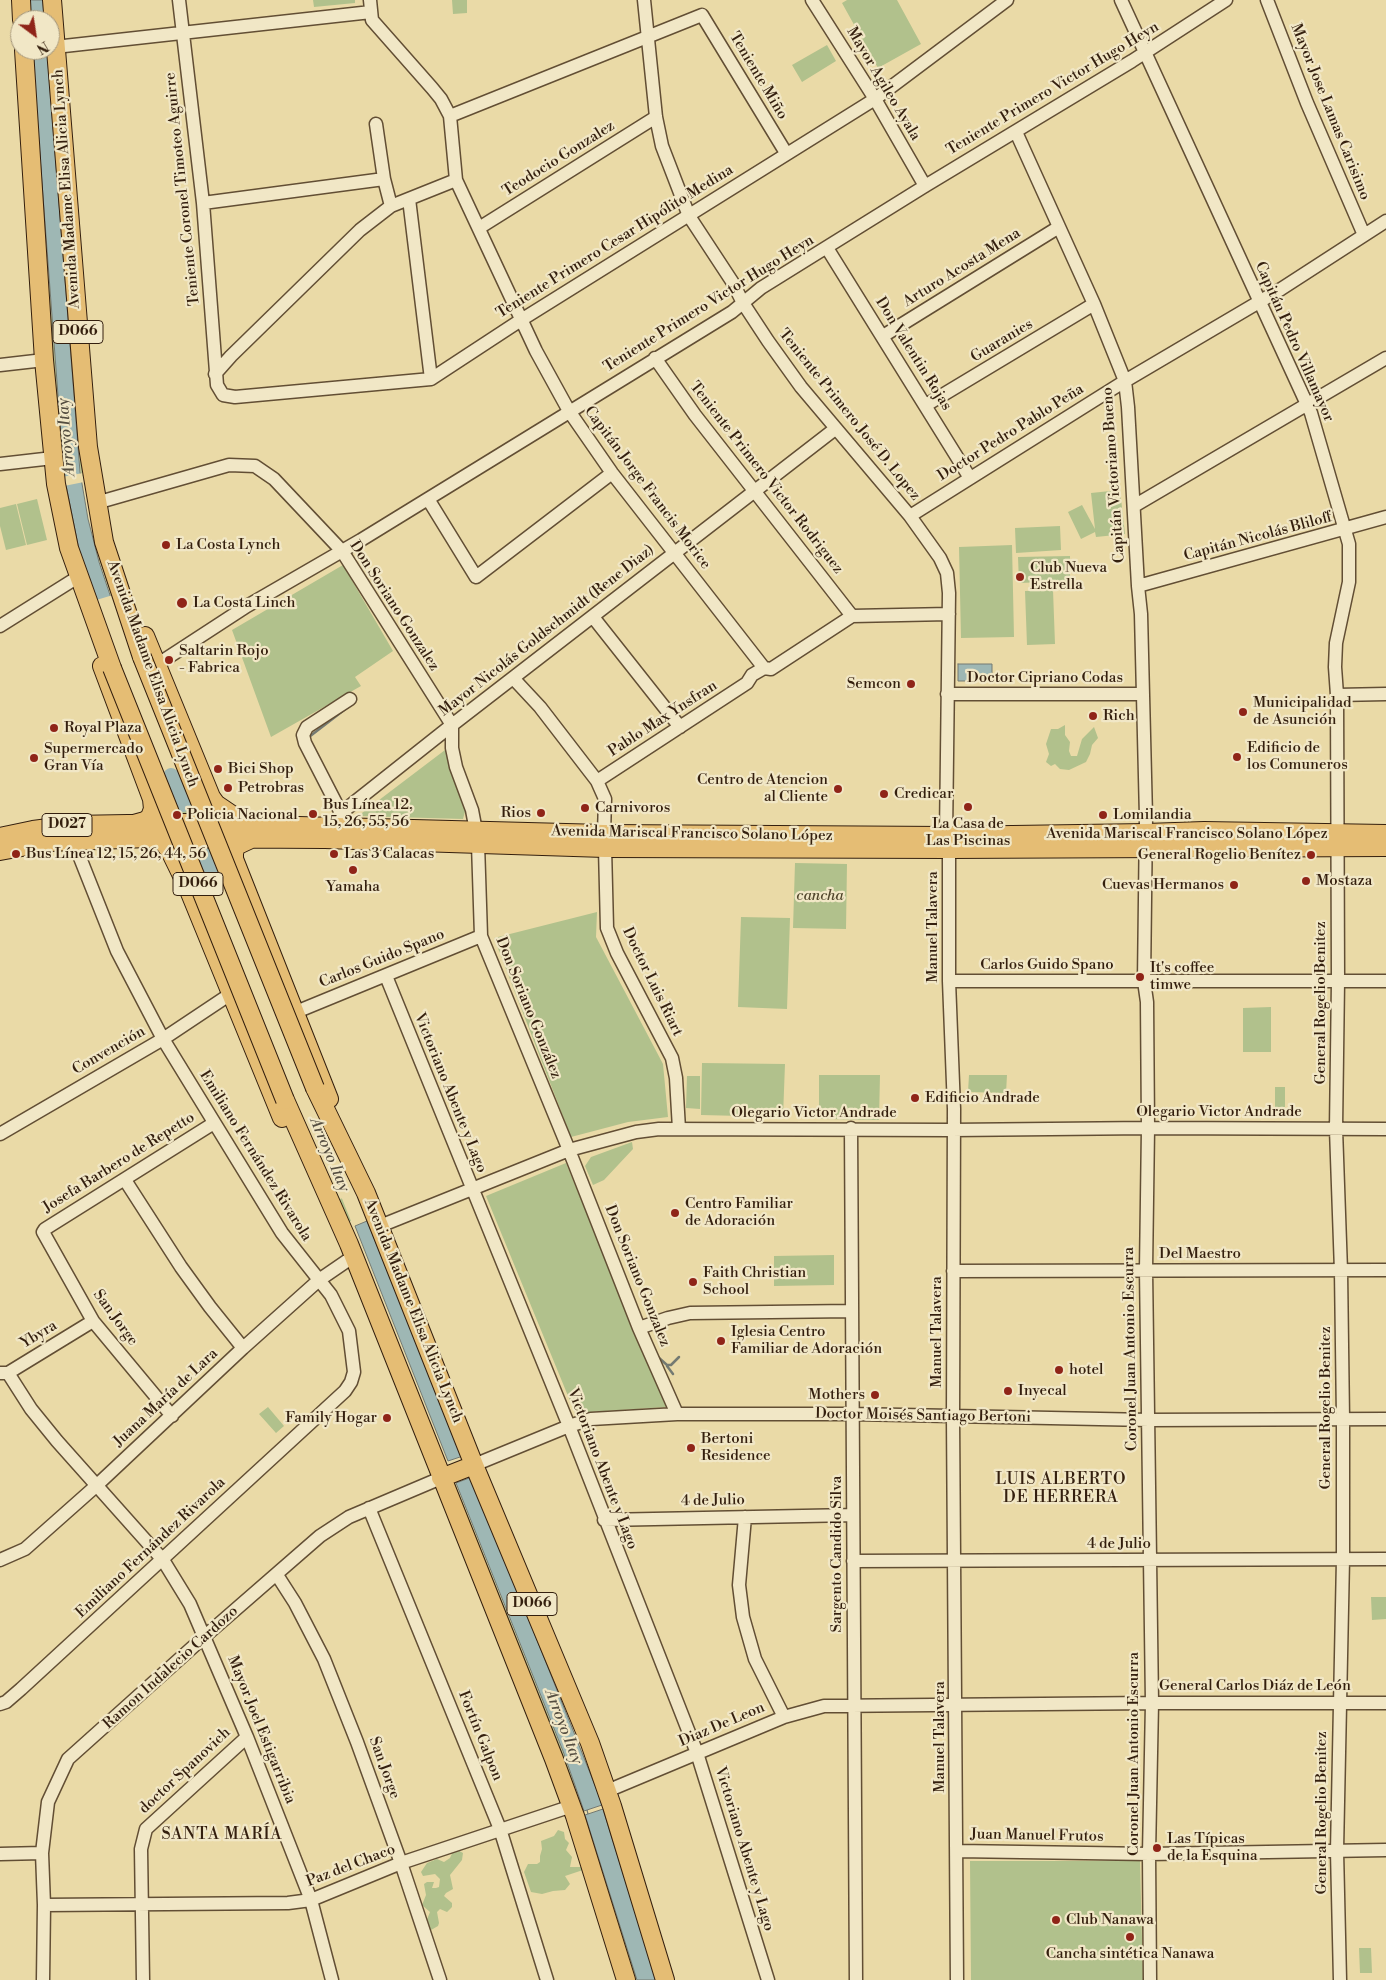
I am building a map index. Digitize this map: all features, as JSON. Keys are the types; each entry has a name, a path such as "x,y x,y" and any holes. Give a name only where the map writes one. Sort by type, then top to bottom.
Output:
{"highway":[{"name":"D066","path":"25,60 44,360 53,458 64,526 78,577 112,668 285,1100 354,1256 446,1476 572,1806 626,1980"},
{"name":"Avenida Madame Elisa Alicia Lynch","path":"56,60 84,421 96,503 104,542 121,597 150,661 315,1088 380,1226 472,1466 590,1743 607,1791 665,1980"},
{"path":"90,609 100,659 152,798 153,809 150,817 145,821 134,824"},
{"path":"150,661 211,796 216,804 248,831 234,849 234,859 366,1193"},
{"name":"Avenida Mariscal Francisco Solano López","path":"248,831 336,820 477,838"},
{"name":"Avenida Mariscal Francisco Solano López","path":"0,837 54,826 134,824 187,831 248,831 325,839 477,838 604,841 947,843 1336,839 1386,834"},
{"name":"Avenida Mariscal Francisco Solano López","path":"0,851 49,842 147,838 187,831"},
{"path":"147,838 159,840 170,851 202,920 283,1119 296,1145 315,1170"},
{"name":"Avenida Mariscal Francisco Solano López","path":"1336,839 1386,847"},
{"name":"Ramon Indalecio Cardozo","path":"446,1476 472,1466"}],"street":[{"name":"Teniente Coronel Timoteo Aguirre","path":"179,0 203,202 215,374"},
{"name":"Teniente Primero José D. Lopez","path":"644,0 656,117 662,146 689,216 733,283 743,303 790,372 910,516 940,558 947,573 949,614 947,843"},
{"name":"Mayor Agileo Ayala","path":"812,0 874,99 925,186"},
{"name":"Teniente Primero Cesar Hipólito Medina","path":"215,374 219,391 229,397 431,379 521,320 874,99 1007,0"},
{"name":"Capitán Pedro Villamayor","path":"1121,0 1311,413 1349,544 1349,582 1336,643 1336,839"},
{"name":"Teniente Primero Victor Hugo Heyn","path":"150,661 342,552 732,312 761,288 1144,53 1226,0"},
{"name":"Mayor Jose Lamas Carisimo","path":"1267,0 1307,103 1364,235"},
{"path":"60,46 183,33 370,6"},
{"name":"Capitán Jorge Francis Morice","path":"370,6 372,20 442,99 450,116 456,180 536,351 570,411 612,473 674,554 767,669"},
{"name":"Teniente Miño","path":"647,36 702,15 786,153"},
{"path":"450,116 647,36"},
{"name":"Teodocio Gonzalez","path":"479,228 656,117"},
{"path":"376,124 384,179 391,206"},
{"name":"Capitán Victoriano Bueno","path":"1016,132 1094,304 1125,381 1141,614 1145,840"},
{"path":"203,202 384,179"},
{"path":"215,374 230,356 360,230 391,206 456,180"},
{"path":"409,199 431,379"},
{"name":"Doctor Pedro Pablo Peña","path":"910,516 1125,381 1259,302 1386,221"},
{"name":"Arturo Acosta Mena","path":"883,336 1059,227"},
{"name":"Don Valentin Rojas","path":"828,248 970,478"},
{"name":"Guaranies","path":"926,406 1094,304"},
{"name":"Teniente Primero Victor Rodriguez","path":"655,358 695,415 852,616"},
{"path":"1134,506 1386,358"},
{"path":"0,365 44,360"},
{"name":"Mayor Nicolás Goldschmidt (Rene Diaz)","path":"336,820 452,725 836,429"},
{"path":"0,464 53,458"},
{"name":"Don Soriano Gonzalez","path":"96,503 229,465 248,464 262,470 274,479 342,552 452,725"},
{"path":"428,499 476,577 612,473"},
{"name":"Capitán Nicolás Bliloff","path":"1138,586 1345,530 1386,517"},
{"path":"0,626 78,577"},
{"path":"767,669 852,616 949,614"},
{"path":"593,616 680,726"},
{"name":"Pablo Max Ynsfran","path":"597,781 747,683 758,682 769,675 767,669"},
{"name":"Doctor Luis Riart","path":"513,678 540,707 597,781 605,799 604,841 608,928 617,953 672,1058 676,1078 679,1129"},
{"name":"Doctor Cipriano Codas","path":"947,694 1142,694"},
{"path":"1336,695 1386,694"},
{"path":"336,820 303,735 307,727 350,698"},
{"path":"452,725 452,748 456,767 472,810 477,838"},
{"name":"Don Soriano González","path":"477,838 481,936 568,1150"},
{"name":"General Rogelio Benitez","path":"1336,839 1338,981 1336,1128 1341,1271 1343,1419 1337,1851 1340,1980"},
{"name":"Emiliano Fernández Rivarola","path":"0,1704 6,1702 21,1689 345,1391 351,1382 354,1367 348,1331 331,1295 282,1233 163,1039 117,951 73,840"},
{"name":"Coronel Juan Antonio Escurra","path":"1145,840 1144,981 1147,1002 1148,1128 1146,1270 1152,1703 1149,1854 1150,1980"},
{"name":"Manuel Talavera","path":"947,843 949,981 954,1109 952,1130 953,1417 956,1561 958,1980"},
{"name":"Carlos Guido Spano","path":"296,1012 481,936"},
{"name":"Victoriano Abente y Lago","path":"386,976 569,1426 604,1520 697,1754 768,1980"},
{"name":"Carlos Guido Spano","path":"949,981 1386,981"},
{"name":"Convención","path":"0,1134 163,1039 232,993"},
{"name":"Josefa Barbero de Repetto","path":"43,1232 214,1123"},
{"name":"Sargento Candido Silva","path":"851,1128 856,1980"},
{"name":"Olegario Victor Andrade","path":"380,1226 568,1150 636,1132 659,1129 1386,1129"},
{"name":"Don Soriano Gonzalez","path":"568,1150 638,1328 677,1414"},
{"path":"126,1180 180,1267 243,1348"},
{"name":"San Jorge","path":"43,1232 93,1321 172,1416"},
{"name":"Juana María de Lara","path":"0,1560 25,1549 319,1280 354,1256"},
{"name":"Del Maestro","path":"953,1271 1386,1270"},
{"path":"638,1328 690,1313 851,1311"},
{"name":"Ybyra","path":"4,1373 93,1321"},
{"name":"Mayor Joel Estigarribia","path":"4,1373 31,1409 96,1486 163,1560 190,1604 247,1737 311,1900 332,1980"},
{"name":"Doctor Moisés Santiago Bertoni","path":"472,1466 569,1426 591,1419 677,1414 853,1414 1149,1420 1386,1419"},
{"name":"Ramon Indalecio Cardozo","path":"43,1980 44,1905 42,1853 48,1802 68,1759 204,1636 277,1576 320,1536 369,1508 446,1476"},
{"name":"Fortín Galpon","path":"369,1508 500,1829 547,1980"},
{"name":"4 de Julio","path":"604,1520 852,1515"},
{"path":"746,1517 739,1585 743,1618 755,1659 784,1717"},
{"name":"4 de Julio","path":"853,1561 1386,1559"},
{"name":"San Jorge","path":"277,1576 295,1603 324,1659 357,1742 401,1863 440,1980"},
{"name":"General Carlos Diáz de León","path":"854,1705 1386,1702"},
{"name":"Diaz De Leon","path":"607,1791 784,1717 824,1706 854,1705"},
{"name":"doctor Spanovich","path":"143,1980 141,1849 146,1829 247,1737"},
{"name":"Paz del Chaco","path":"44,1905 288,1903 311,1900 401,1863 572,1806"},
{"name":"Juan Manuel Frutos","path":"958,1851 1149,1854 1386,1850"},
{"path":"0,1854 42,1853"}],"green space":[{"path":"313,0 355,0 355,3 314,7"},
{"path":"452,0 467,0 467,13 453,14"},
{"path":"847,0 897,0 921,44 878,68 842,3"},
{"path":"827,45 836,61 802,82 792,65"},
{"path":"41,176 64,477 61,477 35,177"},
{"path":"58,187 61,187 87,476 81,476"},
{"path":"1120,490 1125,534 1096,537 1095,532 1081,539 1068,512 1082,505 1095,529 1091,493"},
{"path":"37,499 47,540 27,545 17,504"},
{"path":"16,504 26,545 6,550 0,526 0,508"},
{"path":"1060,526 1061,550 1016,553 1015,528"},
{"path":"1012,545 1014,637 961,638 959,547"},
{"path":"1070,556 1070,581 1019,583 1018,557"},
{"path":"104,557 198,817 177,817 126,640 99,559"},
{"path":"343,565 393,651 355,677 361,686 271,737 232,630"},
{"path":"1053,590 1055,644 1027,645 1025,591"},
{"path":"1065,725 1065,735 1070,742 1069,751 1071,756 1077,756 1082,739 1094,727 1098,738 1092,745 1086,762 1069,770 1060,769 1055,764 1051,766 1046,762 1049,754 1046,744 1051,729 1058,729"},
{"path":"445,750 466,808 463,819 358,816"},
{"path":"188,843 209,844 355,1184 365,1215 352,1185 337,1186 351,1221 346,1223 304,1134"},
{"name":"cancha","path":"795,863 847,864 846,929 793,928"},
{"path":"597,912 596,937 663,1064 668,1117 628,1122 571,1137 494,938"},
{"path":"741,917 790,918 787,1009 738,1007"},
{"path":"1271,1007 1271,1052 1243,1052 1243,1008"},
{"path":"702,1063 785,1064 783,1117 701,1115"},
{"path":"819,1075 880,1075 879,1120 819,1119"},
{"path":"969,1075 1007,1075 1006,1093 968,1092"},
{"path":"687,1076 700,1076 700,1109 686,1108"},
{"path":"1275,1087 1285,1087 1285,1107 1275,1107"},
{"path":"632,1142 633,1149 604,1180 593,1185 585,1166 591,1157"},
{"path":"566,1163 666,1407 575,1413 486,1196"},
{"path":"834,1255 834,1285 774,1286 774,1256"},
{"path":"268,1407 284,1426 276,1433 259,1414"},
{"path":"455,1483 562,1750 584,1812 637,1980 631,1980 451,1485"},
{"path":"1371,1597 1386,1597 1386,1619 1372,1620"},
{"path":"558,1830 564,1832 565,1839 569,1843 566,1850 572,1857 570,1867 581,1867 583,1870 565,1876 570,1884 565,1890 542,1894 531,1892 524,1872 528,1864 540,1862 541,1841 554,1836"},
{"path":"456,1849 463,1853 462,1860 450,1875 453,1889 444,1896 452,1903 452,1907 447,1912 440,1909 437,1912 438,1926 431,1930 426,1926 430,1912 422,1905 426,1895 424,1884 434,1882 432,1888 436,1888 439,1887 440,1879 435,1874 423,1876 421,1872 427,1863 437,1859 444,1862 450,1858"},
{"name":"Club Nanawa","path":"970,1861 1140,1861 1143,1980 971,1980"},
{"path":"1359,1948 1371,1948 1372,1973 1360,1973"}],"water":[{"path":"29,0 43,0 44,10 30,10"},
{"path":"33,60 48,60 80,472 88,519 99,562 125,640 131,700 80,555 64,475"},
{"path":"958,664 992,664 992,681 958,681"},
{"path":"367,1221 463,1456 448,1461 355,1226"},
{"path":"472,1477 602,1805 584,1811 563,1751 456,1483"},
{"path":"603,1809 656,1980 637,1980 585,1815"}],"pier":[{"path":"83,473 82,479 84,482 64,486 62,477"},
{"path":"113,595 188,794 172,801 93,601"},
{"path":"214,865 309,1098 357,1193 340,1199 315,1147 263,1024 200,866"}],"waterway":[{"path":"309,737 348,707"},
{"name":"Arroyo Itay","path":"171,776 183,804"},
{"name":"Arroyo Itay","path":"202,854 215,886"},
{"path":"658,1357 667,1365 671,1365 679,1357"},
{"path":"667,1366 673,1374"}],"place":[{"name":"La Costa Lynch","path":"166,545"},
{"name":"Club Nueva Estrella","path":"1020,577"},
{"name":"La Costa Linch","path":"182,603"},
{"name":"Saltarin Rojo - Fabrica","path":"169,660"},
{"name":"Semcon","path":"911,684"},
{"name":"Municipalidad de Asunción","path":"1243,712"},
{"name":"Rich","path":"1093,716"},
{"name":"Royal Plaza","path":"54,728"},
{"name":"Edificio de los Comuneros","path":"1237,757"},
{"name":"Supermercado Gran Vía","path":"34,758"},
{"name":"Bici Shop","path":"218,769"},
{"name":"Petrobras","path":"228,788"},
{"name":"Centro de Atencion al Cliente","path":"838,789"},
{"name":"Credicar","path":"884,794"},
{"name":"La Casa de Las Piscinas","path":"968,807"},
{"name":"Carnivoros","path":"585,808"},
{"name":"Rios","path":"541,813"},
{"name":"Bus Línea 12, 15, 26, 55, 56","path":"313,814"},
{"name":"Policia Nacional","path":"177,815"},
{"name":"Lomilandia","path":"1103,815"},
{"name":"Bus Línea 12, 15, 26, 44, 56","path":"16,854"},
{"name":"Las 3 Calacas","path":"334,854"},
{"name":"General Rogelio Benítez","path":"1311,855"},
{"name":"Yamaha","path":"353,870"},
{"name":"Mostaza","path":"1306,881"},
{"name":"Cuevas Hermanos","path":"1234,885"},
{"name":"It's coffee timwe","path":"1140,977"},
{"name":"Edificio Andrade","path":"915,1098"},
{"name":"Centro Familiar de Adoración","path":"675,1213"},
{"name":"Faith Christian School","path":"693,1282"},
{"name":"Iglesia Centro Familiar de Adoración","path":"721,1341"},
{"name":"hotel","path":"1059,1370"},
{"name":"Inyecal","path":"1008,1391"},
{"name":"Mothers","path":"875,1395"},
{"name":"Family Hogar","path":"387,1418"},
{"name":"Bertoni Residence","path":"691,1448"},
{"name":"Las Típicas de la Esquina","path":"1157,1848"},
{"name":"Club Nanawa","path":"1056,1920"},
{"name":"Cancha sintética Nanawa","path":"1130,1937"}],"district":[{"name":"LUIS ALBERTO DE HERRERA","path":"1061,1489"},
{"name":"SANTA MARÍA","path":"222,1835"}]}
